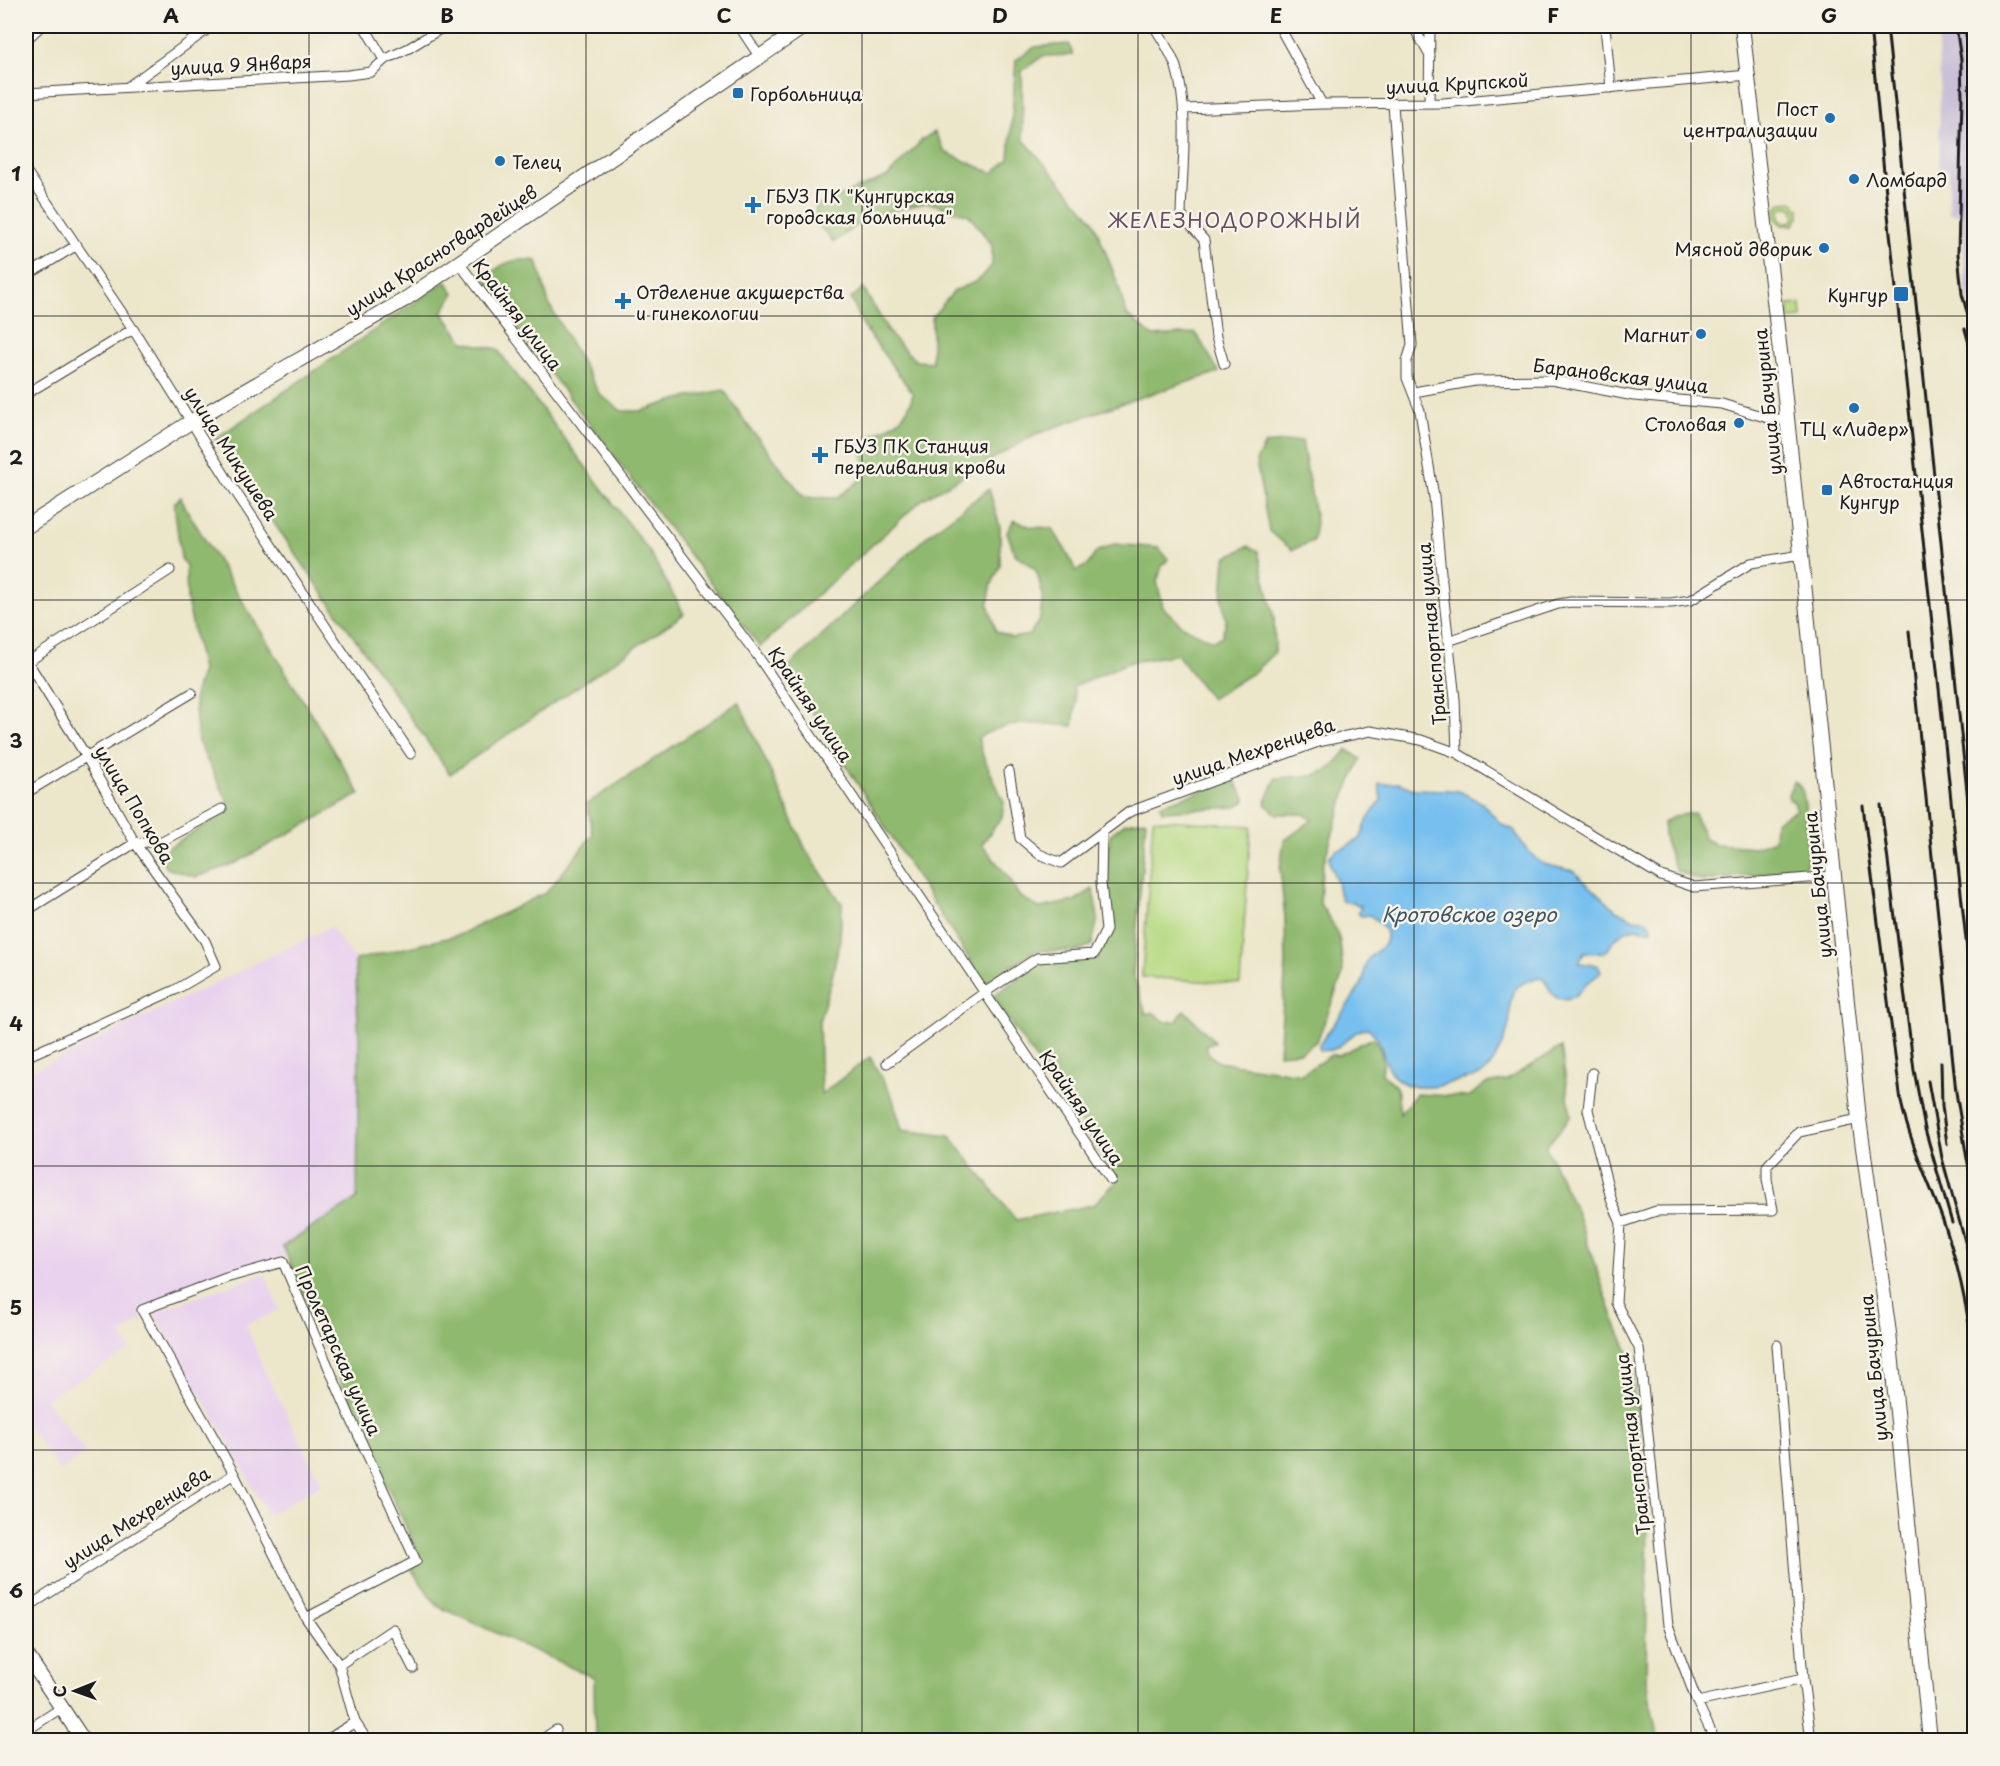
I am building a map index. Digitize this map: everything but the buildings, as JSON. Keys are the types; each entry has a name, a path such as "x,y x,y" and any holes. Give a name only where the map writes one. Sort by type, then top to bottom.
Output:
{"street":[{"path":"26,40 41,26"},
{"path":"129,86 212,26"},
{"path":"364,26 384,60"},
{"name":"улица 9 Января","path":"26,93 370,72 384,60 445,26"},
{"path":"739,26 759,56"},
{"name":"улица Красногвардейцев","path":"26,526 192,421 404,300 805,26"},
{"path":"1154,26 1175,64 1180,84 1184,109 1181,215 1204,240 1216,337 1224,364"},
{"path":"1279,26 1322,104"},
{"path":"1413,26 1431,58"},
{"path":"1429,103 1430,26"},
{"path":"1605,26 1611,88"},
{"name":"улица Бачурина","path":"1742,26 1787,419 1859,1119 1888,1333 1930,1740"},
{"name":"улица Крупской","path":"1184,109 1468,102 1748,75"},
{"name":"Транспортная улица","path":"1393,105 1412,345 1407,361 1407,378 1420,411 1434,497 1455,699 1457,753"},
{"name":"улица Микушева","path":"26,171 133,329 229,482 411,754"},
{"path":"26,276 77,245"},
{"name":"Крайняя улица","path":"459,263 757,655 1111,1180"},
{"path":"26,394 133,329"},
{"name":"Барановская улица","path":"1414,392 1475,381 1551,380 1634,396 1712,403 1771,419 1787,419"},
{"path":"1448,641 1558,604 1571,602 1671,603 1691,600 1751,563 1801,555"},
{"path":"26,661 170,570"},
{"name":"улица Попкова","path":"26,661 86,756 135,843 205,941 216,966 175,990 26,1057"},
{"path":"26,793 192,693"},
{"name":"улица Мехренцева","path":"1009,771 1020,838 1039,854 1061,863 1129,812 1318,742 1370,731 1421,740 1457,753"},
{"path":"1457,753 1661,876 1695,887 1834,876"},
{"path":"26,911 135,843 162,841 222,809"},
{"path":"887,1063 1036,958 1094,954 1106,930 1101,883 1102,832"},
{"name":"Транспортная улица","path":"1592,1073 1588,1110 1612,1203 1621,1223 1616,1303 1639,1348 1668,1625 1697,1702 1715,1740"},
{"path":"1621,1223 1656,1210 1773,1209 1767,1166 1799,1132 1859,1119"},
{"name":"Пролетарская улица","path":"306,1618 416,1561 283,1262 226,1278 142,1310 234,1474 306,1618 339,1665 355,1722 367,1740"},
{"path":"1777,1345 1803,1679 1811,1740"},
{"name":"улица Мехренцева","path":"26,1608 234,1474"},
{"path":"339,1665 393,1629 412,1668"},
{"path":"26,1653 83,1740"},
{"path":"1697,1702 1803,1679"},
{"path":"26,1731 61,1708"},
{"path":"327,1740 355,1722"},
{"path":"541,1740 556,1731"}],"shaded area":[{"path":"1937,26 1974,26 1974,318 1966,289 1963,215 1949,214 1949,170 1939,169 1940,82"},
{"path":"331,927 355,960 359,1041 357,1199 284,1246 287,1256 227,1275 138,1309 143,1319 121,1335 130,1350 46,1399 85,1452 60,1471 26,1424 26,1074"},
{"path":"265,1273 279,1310 246,1325 266,1374 322,1484 268,1515 154,1313"}],"green space":[{"path":"1069,44 1073,55 1043,56 1022,71 1023,139 1093,220 1127,315 1153,336 1196,333 1219,372 1036,434 923,499 760,647 489,293 487,277 498,268 516,260 537,261 549,304 600,395 622,411 641,411 679,399 724,390 746,423 804,497 837,498 859,481 864,468 862,441 900,419 906,412 913,394 864,327 851,299 863,288 892,337 916,361 932,362 932,317 954,291 977,281 992,265 992,245 969,215 927,202 866,218 834,242 815,221 816,206 888,176 923,139 935,132 945,152 992,173 1009,159 1016,60 1035,47"},
{"path":"1793,202 1799,209 1800,216 1794,225 1783,225 1775,218 1775,210 1782,203","holes":["1784,207 1794,210 1795,217 1792,222 1785,222 1780,219 1780,211"]},
{"path":"446,281 454,294 442,312 464,342 497,349 649,551 684,614 450,774 215,439"},
{"path":"1801,304 1802,318 1789,319 1788,305"},
{"path":"1302,441 1316,522 1313,541 1292,550 1269,531 1256,461 1265,444"},
{"path":"989,489 1000,527 1000,566 991,586 988,604 996,631 1012,638 1029,635 1040,619 1043,595 1036,570 1015,554 1007,532 1014,520 1031,527 1052,528 1076,571 1088,565 1096,552 1114,544 1159,548 1168,559 1162,566 1157,582 1163,607 1182,626 1213,641 1222,636 1226,621 1222,599 1225,558 1248,546 1258,551 1274,617 1275,652 1254,672 1211,699 1177,654 1127,663 1073,687 1076,702 1073,726 1024,724 1000,728 978,738 983,756 1004,802 1002,817 982,844 1011,881 1019,896 1039,908 1074,901 1093,889 1098,918 1092,945 1077,951 1035,951 985,984 785,670 929,534"},
{"path":"181,497 360,794 234,864 196,877 166,868 161,858 168,848 226,812 228,802 198,742 194,696 202,670 187,600 186,566 181,558 174,503"},
{"path":"739,702 806,850 842,904 840,939 831,982 819,1021 821,1094 870,1057 892,1096 902,1130 950,1136 1016,1220 1093,1205 1118,1180 992,997 1039,963 1097,959 1110,931 1107,872 1110,835 1125,823 1146,820 1133,974 1146,1014 1153,1012 1166,1022 1177,1021 1184,1010 1215,1042 1205,1045 1210,1055 1218,1062 1302,1074 1331,1055 1339,1055 1373,1038 1382,1054 1382,1074 1397,1087 1400,1114 1416,1094 1468,1097 1486,1084 1507,1080 1561,1047 1571,1116 1546,1147 1577,1213 1613,1317 1630,1357 1648,1503 1646,1680 1658,1740 595,1740 594,1678 437,1606 411,1569 420,1558 283,1246 357,1199 359,1041 355,960 459,935 547,892 593,834 587,804"},
{"path":"1347,750 1361,759 1344,797 1322,868 1320,904 1333,924 1340,941 1343,974 1317,1041 1301,1052 1279,1054 1286,964 1285,919 1280,868 1284,841 1312,820 1304,814 1277,814 1265,804 1276,778 1312,776 1330,769"},
{"path":"1234,780 1246,800 1236,807 1162,811 1160,805"},
{"path":"1794,781 1801,788 1806,813 1807,863 1801,869 1702,881 1676,871 1665,841 1663,823 1675,816 1694,813 1705,839 1715,844 1756,847 1774,840 1775,822 1796,810 1788,794"},
{"path":"1153,819 1251,826 1240,984 1142,977"}],"water":[{"name":"Кротовское озеро","path":"1399,783 1413,789 1459,791 1482,803 1501,824 1514,830 1523,845 1538,861 1573,871 1616,910 1634,919 1646,920 1652,927 1652,930 1633,928 1624,932 1616,938 1608,950 1602,953 1584,952 1579,963 1597,965 1601,970 1574,997 1559,999 1555,997 1540,977 1521,984 1511,996 1508,1029 1488,1069 1476,1077 1431,1087 1411,1086 1393,1076 1386,1064 1379,1042 1368,1028 1361,1029 1334,1049 1320,1050 1319,1045 1357,991 1363,980 1367,961 1382,948 1386,936 1383,927 1375,919 1370,915 1361,916 1358,913 1361,907 1353,902 1343,902 1329,857 1336,850 1360,839 1368,819 1381,800 1379,784"}],"railway":[{"path":"1870,26 1974,1014"},
{"path":"1887,26 1974,858"},
{"path":"1956,26 1961,60 1962,97 1958,254 1962,294 1974,337"},
{"path":"1964,26 1974,71"},
{"path":"1969,85 1974,128"},
{"path":"1965,329 1974,361"},
{"path":"1909,631 1956,1092 1967,1159"},
{"path":"1881,805 1914,1070 1925,1129 1952,1223"},
{"path":"1863,806 1901,1102 1914,1146 1941,1215 1957,1266 1974,1354"},
{"path":"1941,1062 1942,1106 1947,1144"},
{"path":"1928,1081 1942,1158 1974,1274"},
{"path":"1966,1153 1974,1193"},
{"path":"1970,1346 1974,1411"}],"place":[{"name":"Горбольница","path":"738,93"},
{"name":"Пост централизации","path":"1830,118"},
{"name":"Телец","path":"500,161"},
{"name":"Ломбард","path":"1854,179"},
{"name":"ГБУЗ ПК \"Кунгурская городская больница\"","path":"753,205"},
{"name":"Мясной дворик","path":"1824,248"},
{"name":"Кунгур","path":"1901,294"},
{"name":"Отделение акушерства и гинекологии","path":"623,301"},
{"name":"Магнит","path":"1701,334"},
{"name":"ТЦ «Лидер»","path":"1854,408"},
{"name":"Столовая","path":"1739,423"},
{"name":"ГБУЗ ПК Станция переливания крови","path":"820,455"},
{"name":"Автостанция Кунгур","path":"1827,490"}],"district":[{"name":"ЖЕЛЕЗНОДОРОЖНЫЙ","path":"1235,220"}]}
